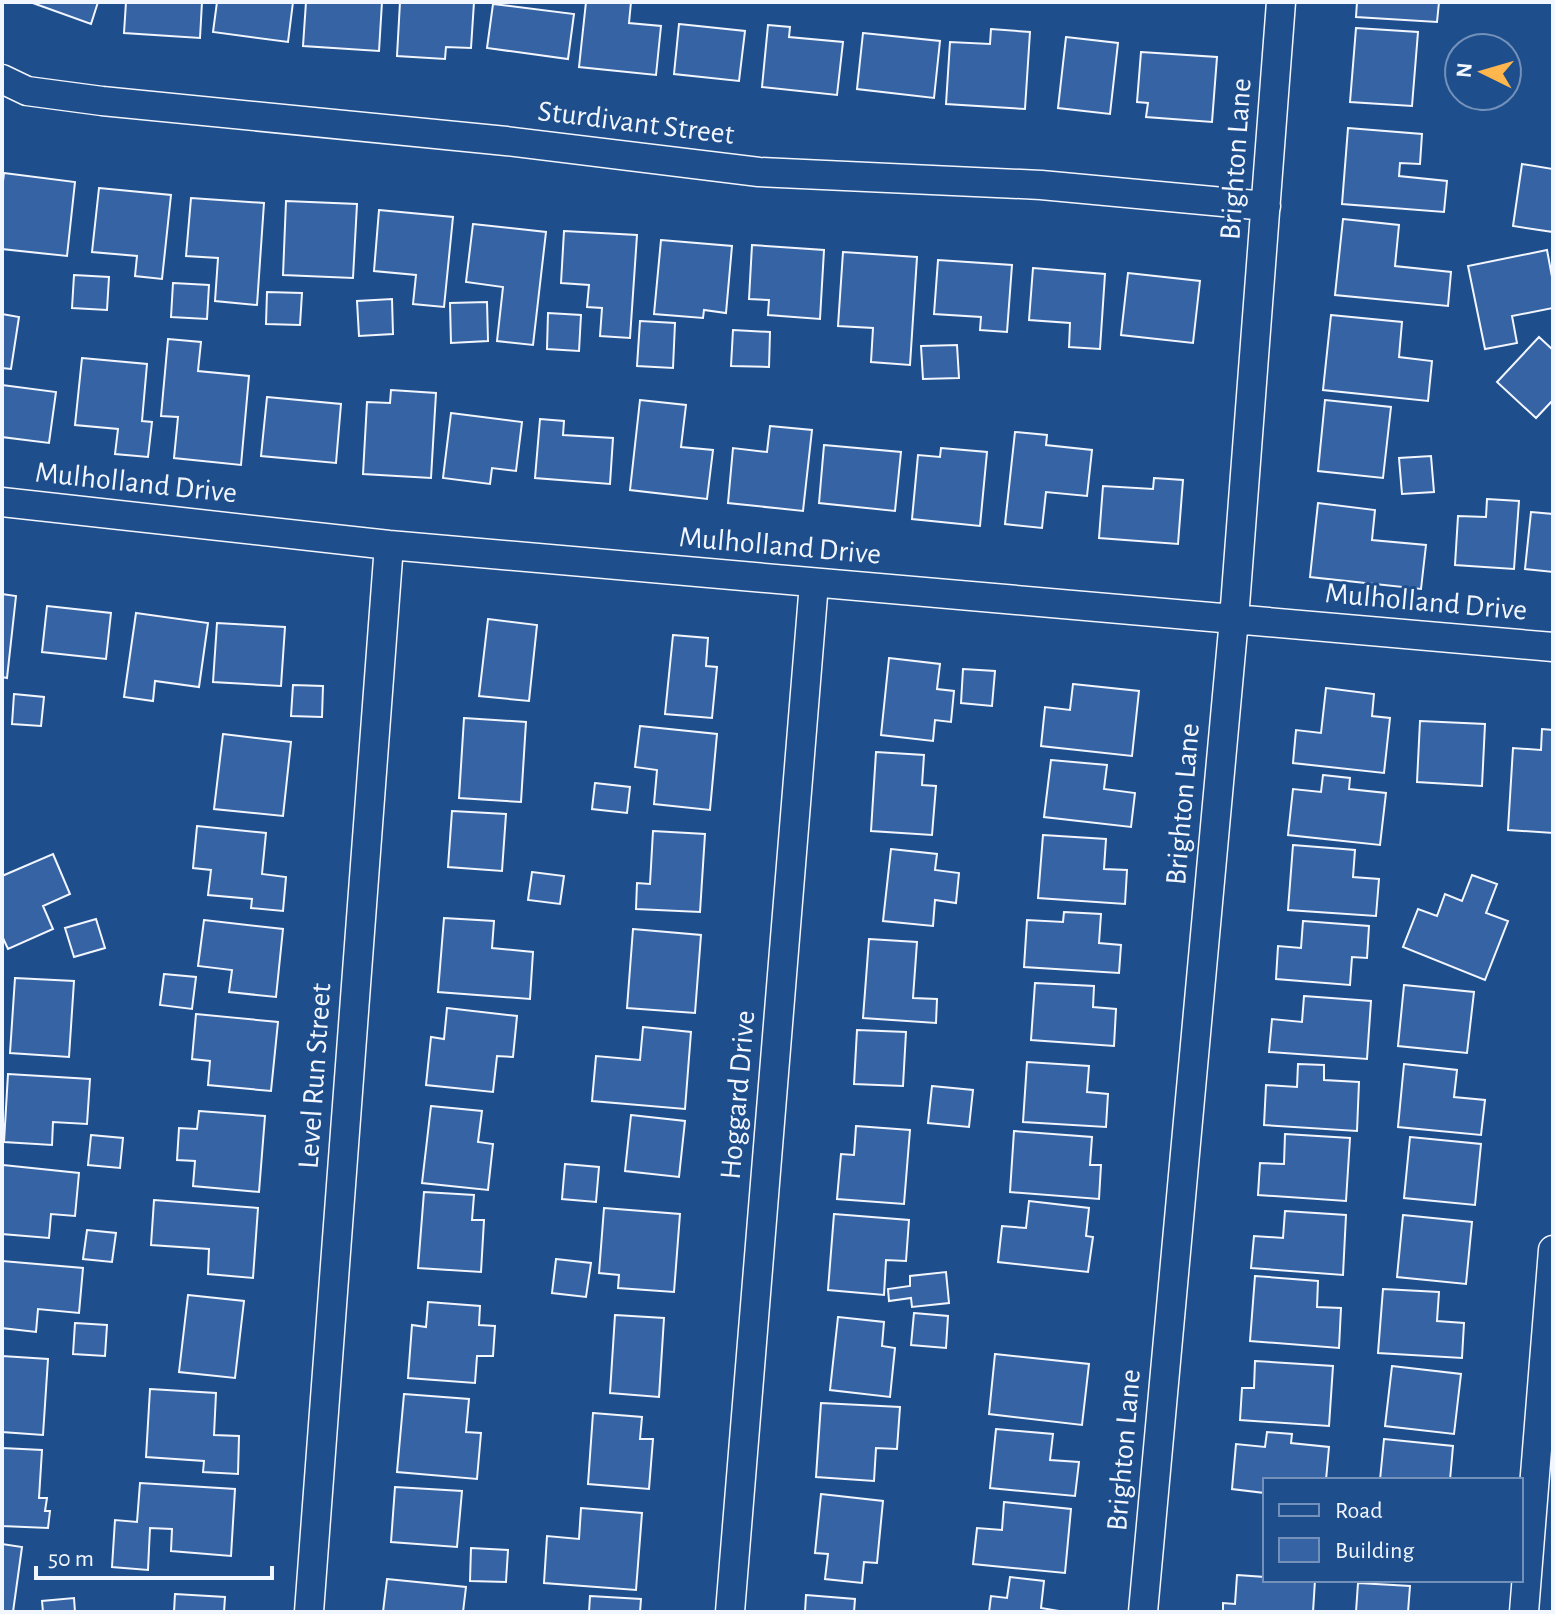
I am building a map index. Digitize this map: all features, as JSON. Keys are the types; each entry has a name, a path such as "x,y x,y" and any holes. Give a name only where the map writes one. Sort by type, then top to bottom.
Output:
{"street":[{"name":"Brighton Lane","path":"1143,1612 1234,619 1281,2"},
{"name":"Sturdivant Street","path":"2,79 27,91 72,97 506,141 759,172 1041,185 1266,206"},
{"name":"Mulholland Drive","path":"2,502 389,545 1553,647"},
{"name":"Level Run Street","path":"309,1612 389,545"},
{"name":"Hoggard Drive","path":"730,1612 814,583"},
{"path":"1524,1612 1547,1401 1553,1250"}],"building":[{"path":"30,2 98,2 91,24"},
{"path":"126,2 202,2 200,38 124,33"},
{"path":"217,2 293,2 288,42 213,32"},
{"path":"306,2 382,2 379,51 303,46"},
{"path":"400,2 474,2 471,48 446,47 445,59 397,56"},
{"path":"586,2 631,2 629,23 661,26 656,75 579,67"},
{"path":"1357,2 1439,2 1437,22 1356,17"},
{"path":"493,4 574,14 568,59 487,48"},
{"path":"679,24 745,31 739,81 674,74"},
{"path":"768,25 790,27 789,37 843,42 837,95 762,87"},
{"path":"1356,28 1418,32 1412,106 1350,102"},
{"path":"991,29 1030,32 1025,109 946,104 950,42 990,44"},
{"path":"863,33 940,41 934,98 857,89"},
{"path":"1066,37 1118,43 1110,114 1058,108"},
{"path":"1141,52 1217,57 1212,122 1146,117 1148,103 1137,102"},
{"path":"1348,128 1422,134 1420,164 1400,163 1399,176 1447,181 1444,212 1342,204"},
{"path":"1522,164 1553,169 1553,232 1513,226"},
{"path":"4,173 75,182 67,256 2,249"},
{"path":"99,188 171,195 162,279 135,276 137,256 92,252"},
{"path":"191,198 264,203 257,305 215,301 218,258 186,256"},
{"path":"286,201 357,204 353,278 283,275"},
{"path":"379,210 453,217 444,307 413,304 416,275 374,271"},
{"path":"1343,219 1399,225 1395,266 1451,272 1448,306 1335,295"},
{"path":"473,224 546,232 533,345 497,341 503,287 466,282"},
{"path":"564,231 637,235 630,338 600,336 602,308 587,307 589,285 561,283"},
{"path":"661,240 732,246 726,313 704,310 703,318 654,314"},
{"path":"752,245 824,250 820,319 768,315 769,300 749,299"},
{"path":"1547,250 1553,282 1553,308 1512,316 1517,343 1485,349 1468,266"},
{"path":"843,252 917,257 910,365 871,362 873,328 838,326"},
{"path":"938,260 1012,265 1007,332 980,330 981,317 934,314"},
{"path":"1033,268 1105,274 1100,349 1069,347 1070,323 1029,320"},
{"path":"1128,273 1200,281 1193,343 1121,335"},
{"path":"74,275 109,277 107,310 72,308"},
{"path":"173,283 209,285 207,319 171,317"},
{"path":"267,292 302,293 300,325 266,324"},
{"path":"392,299 393,334 359,336 357,301"},
{"path":"487,302 488,341 451,343 450,303"},
{"path":"548,313 581,315 579,351 547,349"},
{"path":"2,314 19,317 11,369 2,368"},
{"path":"1331,315 1402,322 1399,357 1432,361 1428,401 1323,390"},
{"path":"640,321 675,323 673,368 637,366"},
{"path":"733,330 770,332 769,367 731,366"},
{"path":"1539,337 1553,350 1553,400 1536,418 1497,382"},
{"path":"168,339 201,342 198,371 249,376 241,465 174,458 178,417 161,416"},
{"path":"957,345 959,378 923,379 921,346"},
{"path":"82,358 147,364 142,421 152,422 148,457 115,454 118,429 75,425"},
{"path":"2,385 56,392 49,443 2,437"},
{"path":"391,390 436,393 431,478 363,474 367,402 390,403"},
{"path":"267,397 341,404 336,463 261,456"},
{"path":"640,400 686,405 681,447 713,450 707,499 630,490"},
{"path":"1325,400 1391,407 1383,478 1318,471"},
{"path":"451,413 522,422 516,471 492,468 490,484 443,478"},
{"path":"540,419 564,421 563,435 613,438 610,484 535,478"},
{"path":"770,426 812,430 803,511 728,503 733,448 767,452"},
{"path":"1015,432 1047,435 1046,445 1092,450 1087,496 1046,492 1042,528 1005,524"},
{"path":"824,445 901,452 895,511 819,503"},
{"path":"941,448 987,452 980,526 912,519 918,455 940,457"},
{"path":"1431,456 1434,492 1402,494 1399,458"},
{"path":"1154,478 1183,480 1178,544 1099,538 1103,486 1153,489"},
{"path":"1487,499 1519,501 1514,569 1455,565 1458,516 1486,517"},
{"path":"1318,503 1375,510 1372,540 1426,545 1421,589 1310,577"},
{"path":"1531,512 1553,514 1553,572 1525,569"},
{"path":"2,594 16,596 7,678 2,677"},
{"path":"47,606 111,613 106,659 42,652"},
{"path":"136,613 208,623 199,687 155,681 153,701 124,697"},
{"path":"488,619 537,625 529,701 479,696"},
{"path":"217,623 285,627 281,686 213,682"},
{"path":"673,635 708,638 706,666 717,667 712,718 665,714"},
{"path":"889,658 940,664 937,689 954,691 951,722 935,720 933,741 881,735"},
{"path":"963,669 995,671 992,706 961,703"},
{"path":"1073,684 1139,691 1132,756 1041,746 1045,707 1070,710"},
{"path":"293,685 323,686 322,717 291,716"},
{"path":"1326,688 1374,694 1372,716 1390,718 1384,773 1293,763 1296,730 1321,733"},
{"path":"14,694 44,697 41,726 12,724"},
{"path":"464,718 526,722 521,802 459,798"},
{"path":"1420,721 1485,724 1482,786 1417,782"},
{"path":"640,726 717,734 710,810 654,804 657,770 635,767"},
{"path":"1542,729 1553,730 1553,833 1508,830 1513,748 1541,750"},
{"path":"223,734 291,742 283,816 214,809"},
{"path":"876,752 924,755 922,785 936,786 932,835 871,831"},
{"path":"1051,760 1107,765 1104,789 1135,793 1131,827 1044,817"},
{"path":"1323,775 1350,778 1349,789 1386,793 1380,845 1288,835 1293,789 1321,792"},
{"path":"595,783 630,787 627,813 592,809"},
{"path":"452,811 506,814 502,871 448,867"},
{"path":"197,826 266,833 262,874 286,877 283,911 251,908 252,899 208,895 211,870 193,868"},
{"path":"653,831 705,834 700,912 636,909 637,883 650,884"},
{"path":"1043,835 1106,839 1104,869 1127,870 1125,904 1038,898"},
{"path":"1293,845 1355,850 1353,877 1379,879 1376,916 1288,910"},
{"path":"891,849 937,854 935,870 959,873 956,903 935,900 933,926 883,921"},
{"path":"53,854 70,894 43,906 53,929 8,949 2,936 2,876"},
{"path":"532,872 564,876 560,904 528,900"},
{"path":"1472,875 1497,884 1486,913 1508,921 1485,980 1403,947 1418,909 1437,916 1445,894 1462,901"},
{"path":"1064,912 1101,914 1099,943 1121,945 1119,973 1024,967 1027,920 1063,922"},
{"path":"444,918 494,921 492,948 533,952 530,999 438,992"},
{"path":"96,919 105,948 74,957 65,928"},
{"path":"204,920 283,929 276,997 229,992 232,970 198,966"},
{"path":"1303,921 1369,926 1367,958 1352,957 1350,985 1276,979 1278,946 1301,948"},
{"path":"633,929 701,935 695,1013 627,1008"},
{"path":"869,939 917,942 913,998 937,999 936,1023 863,1018"},
{"path":"164,974 196,977 192,1009 160,1005"},
{"path":"15,978 74,981 69,1057 10,1053"},
{"path":"1035,983 1094,986 1093,1007 1116,1009 1114,1046 1031,1040"},
{"path":"1404,985 1474,992 1467,1053 1398,1046"},
{"path":"1304,996 1371,1001 1367,1059 1269,1052 1272,1019 1302,1022"},
{"path":"447,1008 517,1016 513,1057 497,1056 493,1092 426,1085 431,1037 444,1039"},
{"path":"196,1014 278,1022 271,1091 208,1085 210,1061 192,1059"},
{"path":"643,1027 691,1032 685,1109 592,1101 596,1056 640,1060"},
{"path":"857,1030 906,1032 903,1086 854,1084"},
{"path":"1027,1062 1089,1066 1087,1092 1108,1094 1106,1127 1023,1122"},
{"path":"1298,1064 1324,1065 1324,1080 1359,1082 1357,1131 1264,1125 1266,1085 1297,1087"},
{"path":"1404,1064 1457,1070 1454,1097 1485,1100 1481,1135 1398,1127"},
{"path":"8,1074 90,1079 87,1124 53,1122 52,1145 4,1142"},
{"path":"932,1086 973,1090 969,1127 928,1123"},
{"path":"431,1106 482,1111 478,1142 493,1144 488,1190 422,1183"},
{"path":"199,1111 265,1116 259,1192 193,1186 195,1161 177,1160 179,1128 197,1129"},
{"path":"631,1115 685,1121 679,1177 625,1171"},
{"path":"856,1126 910,1130 904,1204 837,1199 841,1154 854,1155"},
{"path":"1014,1131 1092,1137 1090,1165 1101,1165 1099,1199 1010,1192"},
{"path":"1285,1134 1350,1138 1346,1201 1258,1195 1260,1163 1284,1164"},
{"path":"91,1135 123,1138 120,1168 88,1165"},
{"path":"1410,1137 1481,1144 1475,1205 1404,1198"},
{"path":"565,1164 599,1167 596,1202 562,1199"},
{"path":"3,1165 79,1173 75,1216 51,1214 49,1238 2,1234"},
{"path":"424,1192 474,1195 472,1220 484,1220 481,1272 418,1268"},
{"path":"154,1200 258,1208 253,1278 208,1274 209,1249 151,1245"},
{"path":"1029,1201 1089,1208 1086,1236 1093,1237 1088,1272 998,1262 1002,1226 1026,1228"},
{"path":"604,1208 680,1214 674,1292 618,1288 619,1275 599,1273"},
{"path":"1285,1211 1346,1215 1343,1275 1251,1268 1254,1236 1283,1238"},
{"path":"834,1214 909,1220 906,1261 886,1260 884,1295 828,1290"},
{"path":"1403,1215 1472,1222 1466,1284 1397,1277"},
{"path":"87,1230 116,1233 112,1262 83,1259"},
{"path":"556,1259 591,1263 586,1297 552,1293"},
{"path":"2,1261 83,1268 79,1313 38,1309 36,1332 2,1328"},
{"path":"946,1272 949,1303 912,1307 911,1298 889,1301 888,1289 910,1286 910,1276"},
{"path":"1255,1276 1318,1281 1317,1307 1341,1308 1339,1348 1250,1341"},
{"path":"1383,1289 1439,1292 1437,1321 1464,1323 1462,1358 1378,1353"},
{"path":"188,1295 244,1301 235,1378 179,1372"},
{"path":"428,1302 480,1306 479,1325 495,1326 493,1356 477,1356 475,1383 408,1378 412,1325 426,1327"},
{"path":"914,1313 948,1316 946,1348 911,1345"},
{"path":"615,1315 664,1318 659,1397 610,1393"},
{"path":"838,1317 884,1322 882,1346 895,1348 890,1397 830,1390"},
{"path":"75,1323 107,1325 105,1356 73,1354"},
{"path":"995,1354 1089,1364 1082,1425 989,1414"},
{"path":"2,1356 48,1359 43,1435 2,1432"},
{"path":"1255,1361 1333,1366 1329,1426 1240,1420 1242,1388 1254,1388"},
{"path":"1392,1366 1461,1374 1454,1434 1385,1426"},
{"path":"150,1389 216,1393 214,1435 239,1436 238,1474 203,1472 204,1461 146,1457"},
{"path":"404,1394 469,1399 466,1432 481,1433 477,1479 397,1472"},
{"path":"821,1403 900,1407 897,1449 876,1448 874,1481 816,1477"},
{"path":"593,1413 642,1417 640,1439 653,1439 649,1489 588,1484"},
{"path":"996,1429 1053,1434 1050,1460 1079,1462 1075,1496 990,1488"},
{"path":"1267,1432 1292,1434 1291,1443 1329,1447 1326,1478 1263,1478 1263,1493 1232,1489 1236,1444 1265,1447"},
{"path":"1384,1439 1453,1446 1450,1478 1380,1478"},
{"path":"2,1448 42,1450 39,1498 47,1498 45,1511 50,1511 48,1528 2,1526"},
{"path":"140,1483 235,1489 231,1556 171,1551 172,1529 150,1528 148,1570 112,1567 115,1520 137,1522"},
{"path":"395,1487 462,1491 457,1547 391,1542"},
{"path":"821,1494 883,1501 877,1563 864,1562 862,1583 825,1579 828,1554 815,1553"},
{"path":"1004,1502 1071,1509 1065,1573 973,1564 977,1528 1002,1530"},
{"path":"581,1508 642,1513 636,1590 544,1583 547,1536 579,1539"},
{"path":"2,1544 22,1547 13,1612 2,1612"},
{"path":"471,1548 508,1550 506,1582 470,1581"},
{"path":"1237,1575 1263,1577 1263,1582 1315,1582 1313,1612 1223,1612 1223,1603 1235,1604"},
{"path":"1010,1577 1044,1581 1041,1608 1065,1612 989,1612 991,1596 1007,1598"},
{"path":"387,1579 466,1587 463,1612 383,1612"},
{"path":"1358,1583 1410,1586 1408,1612 1356,1612"},
{"path":"175,1594 225,1597 224,1612 174,1612"},
{"path":"806,1595 855,1599 854,1612 805,1612"},
{"path":"590,1596 641,1599 640,1612 589,1612"},
{"path":"74,1598 75,1612 43,1612 42,1601"}]}
